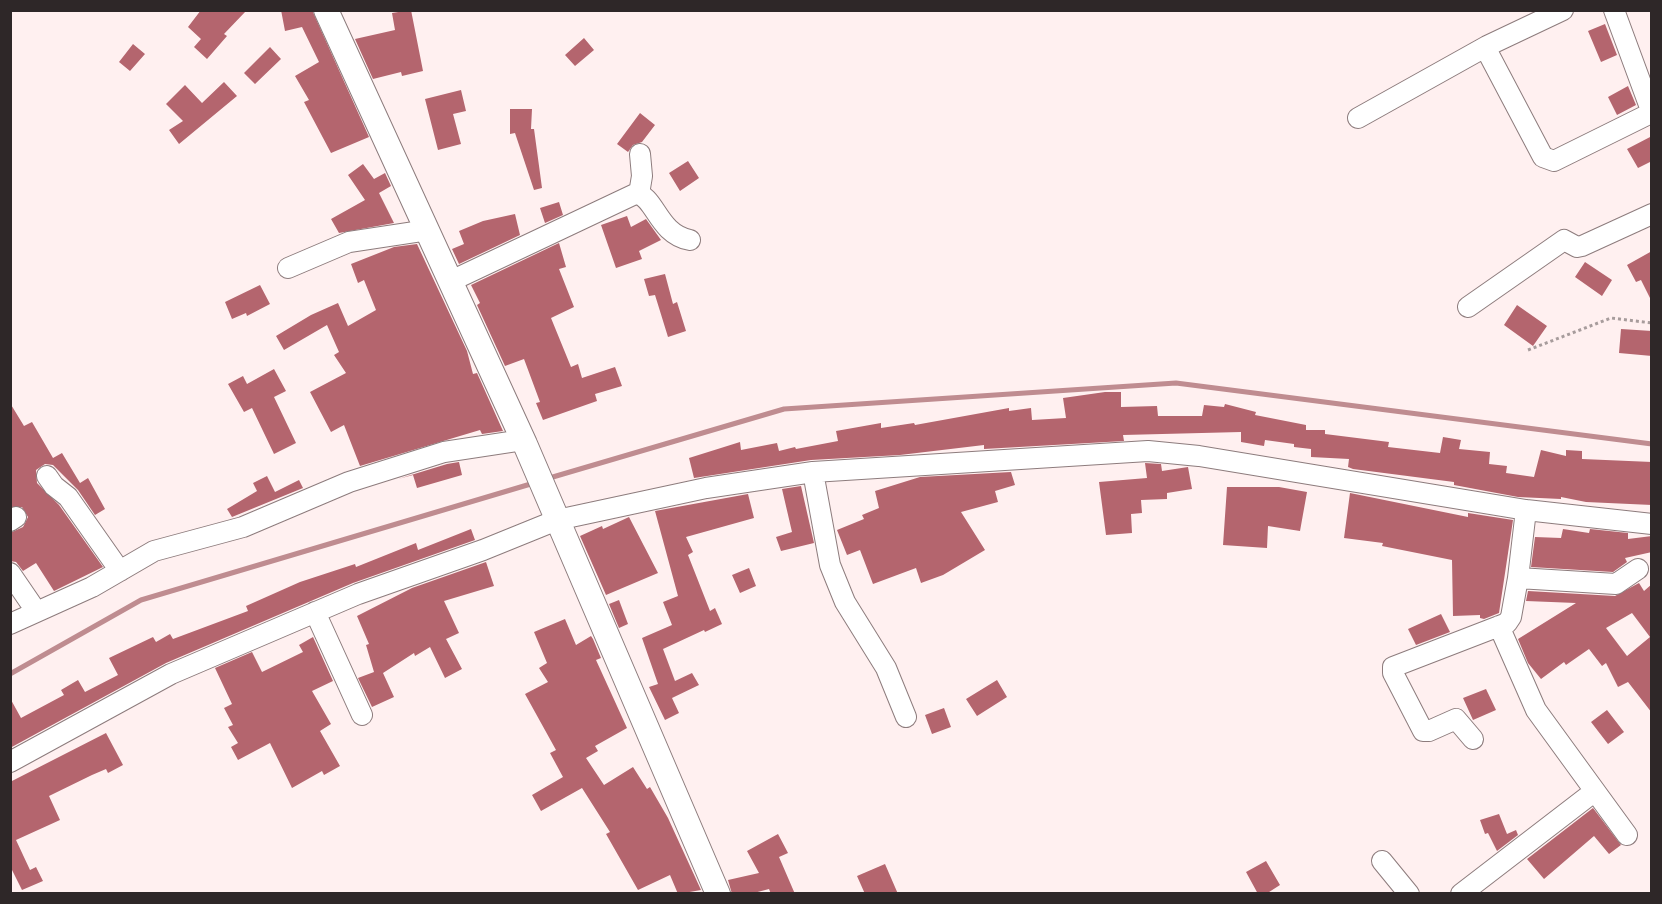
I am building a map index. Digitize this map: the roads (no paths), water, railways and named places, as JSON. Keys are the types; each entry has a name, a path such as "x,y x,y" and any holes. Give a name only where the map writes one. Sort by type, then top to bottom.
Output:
{"street":[{"path":"326,10 524,442 718,894"},
{"path":"1358,118 1487,46 1563,10"},
{"path":"1487,46 1486,53 1546,159 1554,161 1652,113 1614,10"},
{"path":"639,194 642,176 640,154"},
{"path":"451,281 639,194"},
{"path":"639,194 648,200 666,228 676,236 690,240"},
{"path":"1468,307 1564,240 1577,247 1582,246 1652,214"},
{"path":"288,268 349,242 428,230"},
{"path":"10,624 92,587 154,551 243,527 349,482 444,452 524,442"},
{"path":"10,762 171,674 358,594 483,550 554,511 813,472 1148,451 1198,456 1526,510 1652,524"},
{"path":"813,472 830,565 845,602 886,668 906,717"},
{"path":"47,476 79,511 122,570"},
{"path":"1473,739 1456,719 1429,731 1423,730 1393,673 1393,667 1499,626 1509,620 1518,578 1526,510"},
{"path":"1518,578 1616,584 1638,569"},
{"path":"10,573 36,611"},
{"path":"315,612 362,715"},
{"path":"1499,626 1522,675 1531,702 1627,835"},
{"path":"1461,894 1595,791"},
{"path":"1382,861 1409,894"}],"waterway":[{"path":"546,479 784,409 1176,383 1652,444"},
{"path":"10,674 141,600 534,483"}]}
